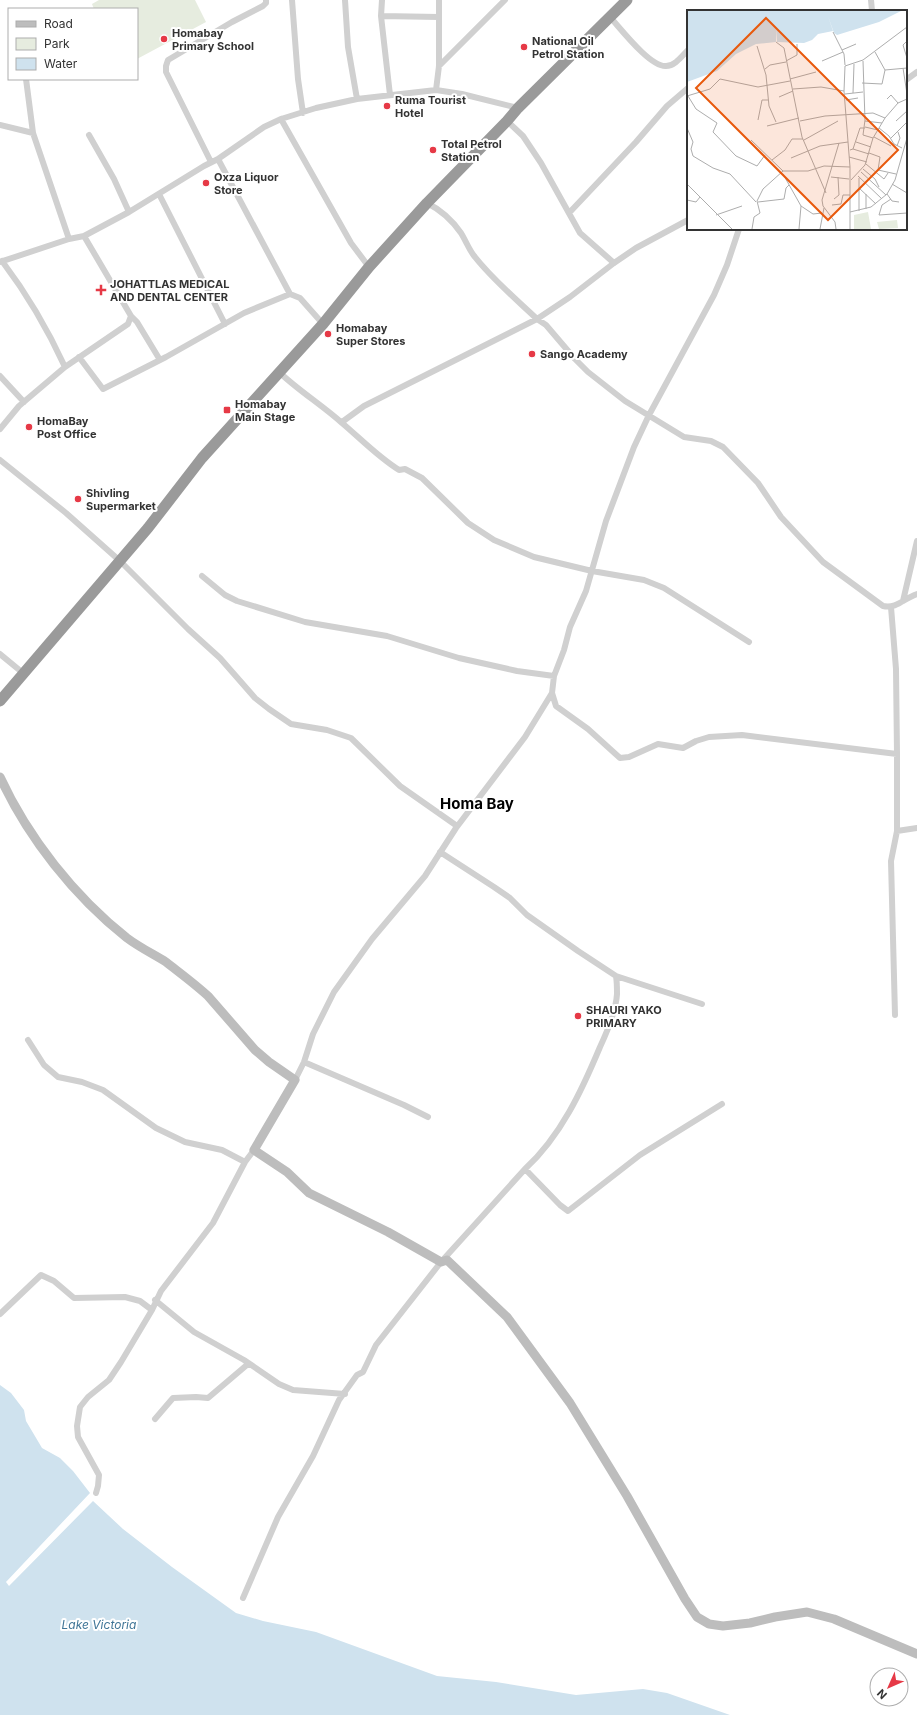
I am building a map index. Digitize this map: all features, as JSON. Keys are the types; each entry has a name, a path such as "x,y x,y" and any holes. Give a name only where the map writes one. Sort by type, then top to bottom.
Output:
{"highway":[{"path":"0,701 120,562 194,467 323,324 369,267 427,203 518,108 626,0"}],"street":[{"path":"211,162 166,72 168,60 232,22 263,6 266,3 266,0"},
{"path":"292,0 298,78 303,113"},
{"path":"346,0 348,46 357,99"},
{"path":"382,0 381,16 390,95"},
{"path":"436,90 439,66 439,0"},
{"path":"871,0 872,10"},
{"path":"439,66 503,1"},
{"path":"381,16 439,16"},
{"path":"610,17 649,59 658,65 666,66 675,63 687,51"},
{"path":"908,79 917,72"},
{"path":"908,79 917,82"},
{"path":"26,80 33,133 69,239"},
{"path":"570,213 636,142 667,106 687,89"},
{"path":"65,368 54,344 37,315 17,282 1,262 69,239 84,236 129,212 218,159 264,127 281,119 316,108 357,99 436,90 462,94 518,108"},
{"path":"281,119 351,243 369,267"},
{"path":"507,121 523,136 532,149 570,213 580,233 614,263"},
{"path":"0,125 33,133"},
{"path":"89,135 114,179 129,212"},
{"path":"218,159 290,294 300,298 323,324"},
{"path":"159,194 225,324"},
{"path":"427,203 439,209 451,221 462,234 474,256 481,264 537,319 546,325 588,372 625,401 684,437 711,441 723,447 758,483 781,517 823,562 883,606 890,607 903,601 909,596 917,594"},
{"path":"342,422 364,406 537,319 570,297 636,248 687,221"},
{"path":"739,230 727,265 714,295 649,415 634,447 606,521 586,591 570,627 564,650 554,676 552,693 556,706 588,729 620,758 629,757 658,744 683,748 696,740 709,737 742,735 897,754"},
{"path":"84,236 131,316 137,322 160,360"},
{"path":"79,357 103,389 160,360 244,313 290,294"},
{"path":"0,429 24,402 79,357 128,324 131,316"},
{"path":"279,372 296,388 342,422 385,461 399,470 405,469 422,478 468,523 481,533 534,557 592,571 644,580 664,588 749,642"},
{"path":"0,376 24,402"},
{"path":"0,460 66,513 120,562 188,629 220,658 255,698 292,724 327,730 351,738 400,786 457,826 456,828"},
{"path":"903,601 917,541"},
{"path":"202,576 225,595 237,601 277,614 319,625 346,628 387,636 459,658 517,671 554,676"},
{"path":"890,607 896,669 896,831 891,861 895,1015"},
{"path":"0,654 23,674"},
{"path":"96,1493 99,1474 78,1436 76,1426 80,1407 88,1397 109,1380 152,1310 155,1300 213,1223 245,1162 254,1150 295,1080 304,1062 313,1034 334,992 372,939 425,876 456,828 525,737 552,693"},
{"path":"0,777 11,801 25,825 97,913 129,939 165,962 200,989 208,996 255,1050 295,1080"},
{"path":"896,831 917,828"},
{"path":"440,852 510,898 527,915 616,976 702,1004"},
{"path":"243,1598 278,1517 313,1456 339,1400 345,1394 357,1375 363,1372 376,1345 441,1262 525,1168 536,1159 559,1129 585,1083 608,1030 617,995 616,976"},
{"path":"28,1040 50,1072 58,1077 82,1082 103,1090 156,1128 185,1142 222,1150 245,1162"},
{"path":"304,1062 404,1105 428,1117"},
{"path":"525,1168 560,1205 568,1211 640,1155 722,1104"},
{"path":"254,1150 287,1172 309,1193 388,1232 441,1262 446,1260 507,1317 570,1404 627,1496 684,1599 697,1617 709,1624 722,1626 750,1623 807,1612 834,1619 917,1654"},
{"path":"0,1314 41,1274 54,1281 74,1298 124,1297 140,1301 152,1310"},
{"path":"155,1300 194,1332 221,1347 279,1384 293,1390 345,1394"},
{"path":"155,1419 173,1398 208,1398 248,1364"}],"green space":[{"path":"99,0 195,0 206,22 138,58 138,8 94,8 92,4"}],"water":[{"name":"Lake Victoria","path":"0,1385 11,1393 24,1410 26,1421 42,1448 60,1458 73,1471 90,1493 6,1582 9,1586 93,1501 123,1529 172,1567 236,1613 263,1621 316,1632 437,1676 496,1682 576,1695 643,1689 667,1693 730,1715 0,1715"}],"place":[{"name":"Homabay Primary School","path":"164,39"},
{"name":"National Oil Petrol Station","path":"524,47"},
{"name":"Ruma Tourist Hotel","path":"387,106"},
{"name":"Total Petrol Station","path":"433,150"},
{"name":"Oxza Liquor Store","path":"206,183"},
{"name":"JOHATTLAS MEDICAL AND DENTAL CENTER","path":"101,290"},
{"name":"Homabay Super Stores","path":"328,334"},
{"name":"Sango Academy","path":"532,354"},
{"name":"Homabay Main Stage","path":"227,410"},
{"name":"HomaBay Post Office","path":"29,427"},
{"name":"Shivling Supermarket","path":"78,499"},
{"name":"SHAURI YAKO PRIMARY","path":"578,1016"}],"district":[{"name":"Homa Bay","path":"477,804"}]}
